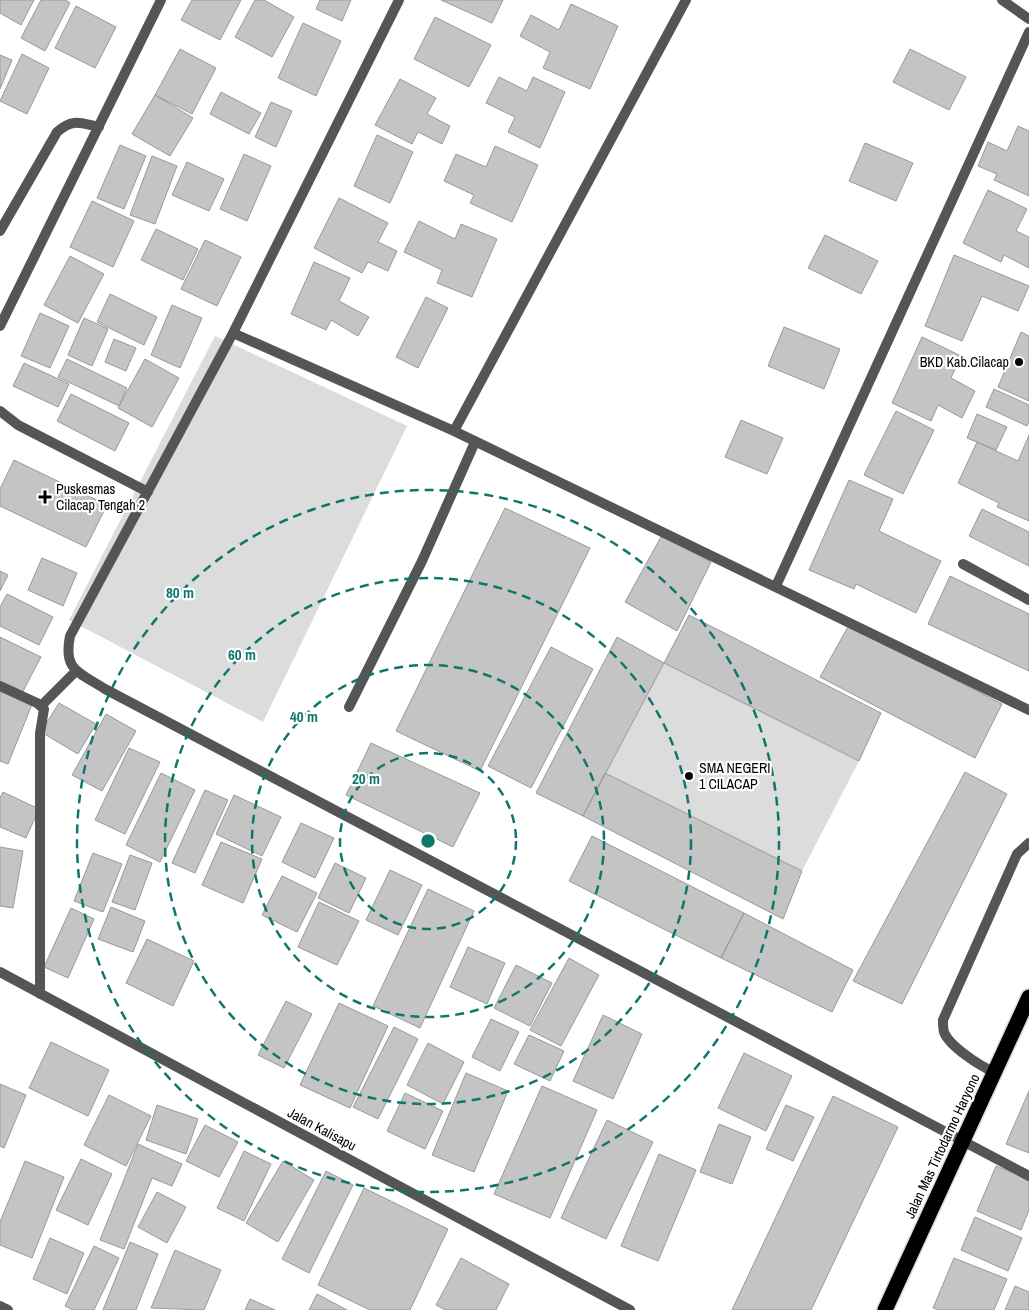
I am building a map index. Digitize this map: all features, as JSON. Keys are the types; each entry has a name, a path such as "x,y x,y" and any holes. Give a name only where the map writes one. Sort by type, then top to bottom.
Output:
{"highway":[{"name":"Jalan Mas Tirtodarmo Haryono","path":"885,1310 1029,997"}],"street":[{"path":"0,326 161,0"},
{"path":"399,0 233,333 70,636 67,652 72,668 123,698 1029,1176"},
{"path":"454,431 686,0"},
{"path":"1002,0 1029,18"},
{"path":"776,586 1029,32"},
{"path":"0,231 57,132 66,124 75,122 99,128"},
{"path":"233,333 454,431 1029,710"},
{"path":"0,411 18,425 148,492"},
{"path":"349,707 422,562 475,442"},
{"path":"964,564 1029,600"},
{"path":"41,706 76,670"},
{"path":"0,686 44,709 40,733 40,994"},
{"path":"994,1072 982,1067 958,1048 945,1034 943,1020 1017,854 1029,843"},
{"name":"Jalan Kalisapu","path":"0,972 630,1310"},
{"path":"0,1306 8,1310"}],"shaded area":[{"path":"215,336 407,426 263,722 69,620"},
{"path":"664,663 859,761 802,871 605,773"}],"building":[{"path":"0,0 34,0 21,25 0,13"},
{"path":"41,0 66,0 70,3 45,51 21,38"},
{"path":"192,0 241,0 220,40 181,20"},
{"path":"255,0 264,0 294,17 272,57 235,37"},
{"path":"320,0 351,0 342,21 316,9"},
{"path":"441,0 503,0 492,23"},
{"path":"571,4 618,26 590,89 543,68 550,52 520,36 531,15 559,30"},
{"path":"76,6 116,27 95,68 55,48"},
{"path":"435,17 491,45 469,87 414,59"},
{"path":"303,23 341,41 316,96 278,78"},
{"path":"180,49 216,68 192,114 155,95"},
{"path":"910,49 966,77 949,110 893,82"},
{"path":"22,54 49,68 27,114 0,101"},
{"path":"0,55 12,60 0,89"},
{"path":"499,77 527,91 533,77 565,92 540,148 508,132 515,117 486,103"},
{"path":"400,79 436,98 427,114 450,126 442,144 418,132 412,144 375,125"},
{"path":"221,92 261,113 249,134 210,114"},
{"path":"155,95 193,118 170,156 132,134"},
{"path":"271,102 292,111 276,147 255,137"},
{"path":"1018,126 1029,131 1029,196 994,180 997,174 978,166 988,142 1007,151"},
{"path":"377,135 413,152 390,203 354,186"},
{"path":"865,143 913,163 896,201 849,181"},
{"path":"120,145 146,156 124,209 97,198"},
{"path":"495,146 538,165 512,222 470,203 474,195 444,181 456,154 486,167"},
{"path":"244,154 271,166 247,221 220,209"},
{"path":"152,156 177,166 155,224 130,215"},
{"path":"187,162 224,179 209,211 172,195"},
{"path":"988,190 1027,209 1016,231 1029,237 1029,268 1004,255 1001,262 963,243"},
{"path":"339,198 388,223 378,242 397,251 388,271 368,262 362,273 314,248"},
{"path":"92,201 134,221 113,267 70,247"},
{"path":"419,221 455,239 461,224 497,239 472,297 437,283 442,270 404,252"},
{"path":"156,229 198,249 183,280 141,260"},
{"path":"825,235 878,261 861,294 808,268"},
{"path":"205,240 241,257 217,306 181,289"},
{"path":"954,255 1029,286 1018,311 982,296 962,341 925,326"},
{"path":"70,256 104,274 78,323 44,305"},
{"path":"314,262 350,278 339,301 369,317 358,336 331,320 326,330 291,314"},
{"path":"110,294 157,317 144,345 97,322"},
{"path":"426,297 448,308 418,368 396,357"},
{"path":"172,305 202,318 180,368 151,355"},
{"path":"40,313 69,326 50,368 21,356"},
{"path":"84,318 108,329 92,366 68,355"},
{"path":"784,327 840,349 824,389 768,366"},
{"name":"BKD Kab.Cilacap","path":"1021,332 1029,336 1029,401 998,387"},
{"path":"922,337 961,356 951,378 975,391 962,418 938,405 931,421 892,403"},
{"path":"114,339 136,348 126,371 105,362"},
{"path":"67,359 127,388 119,406 58,377"},
{"path":"145,359 179,378 152,427 118,408"},
{"path":"24,363 69,384 58,407 13,386"},
{"path":"994,389 1029,405 1029,421 1027,426 986,407"},
{"path":"71,394 129,423 115,451 57,421"},
{"path":"896,411 934,430 903,494 864,475"},
{"path":"977,414 1007,427 996,450 967,438"},
{"path":"741,420 783,438 767,474 725,457"},
{"path":"1029,435 1029,521 997,507 999,503 958,483 977,442 1018,461"},
{"name":"Puskesmas Cilacap Tengah 2","path":"14,460 107,505 86,547 0,506 0,489"},
{"path":"849,480 893,499 879,531 941,561 916,613 856,584 854,589 809,570"},
{"path":"505,508 590,548 480,771 396,731"},
{"path":"982,509 1029,532 1029,566 969,536"},
{"path":"662,535 711,562 677,631 625,602"},
{"path":"42,558 77,573 63,606 28,590"},
{"path":"0,571 8,575 0,591"},
{"path":"950,576 1029,614 1029,671 928,624"},
{"path":"7,594 53,617 39,645 0,626 0,607"},
{"path":"689,615 881,713 859,761 664,663"},
{"path":"849,625 1002,704 975,758 820,677"},
{"path":"0,637 41,657 22,693 0,682"},
{"path":"617,637 664,663 583,816 536,793"},
{"path":"551,647 593,669 531,788 488,766"},
{"path":"0,688 33,702 8,764 0,761"},
{"path":"59,703 96,724 78,754 41,732"},
{"path":"106,714 136,731 102,791 72,775"},
{"path":"371,743 480,793 453,847 346,795"},
{"path":"129,748 160,762 125,834 95,820"},
{"path":"965,772 1007,794 902,1004 853,981"},
{"path":"161,773 195,790 160,862 126,845"},
{"path":"605,773 802,871 783,919 583,816"},
{"path":"205,790 228,800 195,873 172,863"},
{"path":"3,792 39,809 26,838 0,827 0,798"},
{"path":"234,795 281,817 262,856 216,834"},
{"path":"301,823 334,838 315,878 282,862"},
{"path":"592,836 744,913 721,958 569,881"},
{"path":"221,842 262,859 243,903 202,885"},
{"path":"0,847 23,851 13,908 0,906"},
{"path":"93,853 122,864 103,912 74,901"},
{"path":"130,855 152,863 135,910 112,902"},
{"path":"335,863 366,878 349,913 318,898"},
{"path":"390,870 422,885 398,935 366,920"},
{"path":"282,876 317,893 297,932 262,915"},
{"path":"428,889 474,911 420,1028 373,1006"},
{"path":"319,902 359,921 337,965 298,947"},
{"path":"111,907 145,921 133,952 98,939"},
{"path":"71,908 94,919 68,978 44,967"},
{"path":"744,913 853,970 832,1012 721,958"},
{"path":"147,939 194,961 173,1006 126,983"},
{"path":"468,947 505,963 487,1004 450,987"},
{"path":"569,958 599,975 561,1046 530,1030"},
{"path":"516,965 552,983 530,1026 494,1008"},
{"path":"286,1001 312,1014 284,1068 258,1055"},
{"path":"339,1003 388,1026 350,1108 300,1085"},
{"path":"603,1015 642,1034 613,1099 573,1081"},
{"path":"491,1019 519,1032 500,1071 472,1057"},
{"path":"394,1027 418,1039 378,1119 353,1107"},
{"path":"529,1035 564,1051 550,1081 514,1064"},
{"path":"51,1042 109,1070 88,1116 29,1088"},
{"path":"428,1043 464,1062 443,1104 407,1085"},
{"path":"744,1053 792,1076 766,1131 718,1108"},
{"path":"466,1073 508,1091 474,1172 432,1155"},
{"path":"0,1084 26,1095 4,1148 0,1146"},
{"path":"542,1086 597,1110 550,1218 494,1194"},
{"path":"1029,1091 1029,1153 1006,1144"},
{"path":"405,1093 443,1111 425,1149 387,1131"},
{"path":"109,1095 151,1116 126,1166 84,1145"},
{"path":"833,1096 898,1127 811,1310 732,1310"},
{"path":"157,1105 198,1119 186,1154 146,1140"},
{"path":"786,1105 814,1117 793,1161 766,1149"},
{"path":"607,1120 653,1142 606,1239 561,1218"},
{"path":"719,1124 751,1137 732,1184 700,1172"},
{"path":"205,1125 238,1142 219,1177 186,1161"},
{"path":"138,1144 182,1164 172,1186 152,1178 124,1249 100,1240"},
{"path":"244,1151 271,1164 244,1221 217,1208"},
{"path":"659,1154 696,1170 658,1261 621,1246"},
{"path":"81,1159 112,1174 88,1225 56,1210"},
{"path":"25,1161 64,1177 32,1258 0,1245 0,1222"},
{"path":"283,1161 314,1180 278,1242 246,1223"},
{"path":"996,1166 1029,1179 1029,1210 1021,1230 977,1211"},
{"path":"326,1171 353,1185 309,1273 282,1259"},
{"path":"364,1188 448,1229 410,1310 370,1310 318,1285"},
{"path":"157,1192 186,1207 167,1243 138,1227"},
{"path":"975,1217 1022,1238 1008,1271 961,1250"},
{"path":"50,1238 84,1253 67,1294 33,1279"},
{"path":"130,1242 158,1254 136,1310 103,1310"},
{"path":"94,1246 119,1258 94,1310 73,1310 65,1306"},
{"path":"175,1250 221,1270 204,1310 151,1308"},
{"path":"461,1258 509,1284 496,1310 445,1310 436,1305"},
{"path":"954,1258 1007,1279 994,1310 939,1310 933,1308"},
{"path":"1015,1286 1029,1292 1029,1310 1005,1310"},
{"path":"317,1294 347,1310 309,1310"},
{"path":"250,1299 275,1310 245,1310"}],"place":[{"name":"BKD Kab.Cilacap","path":"1019,362"},
{"name":"Puskesmas Cilacap Tengah 2","path":"45,497"},
{"name":"SMA NEGERI 1 CILACAP","path":"689,776"}]}
